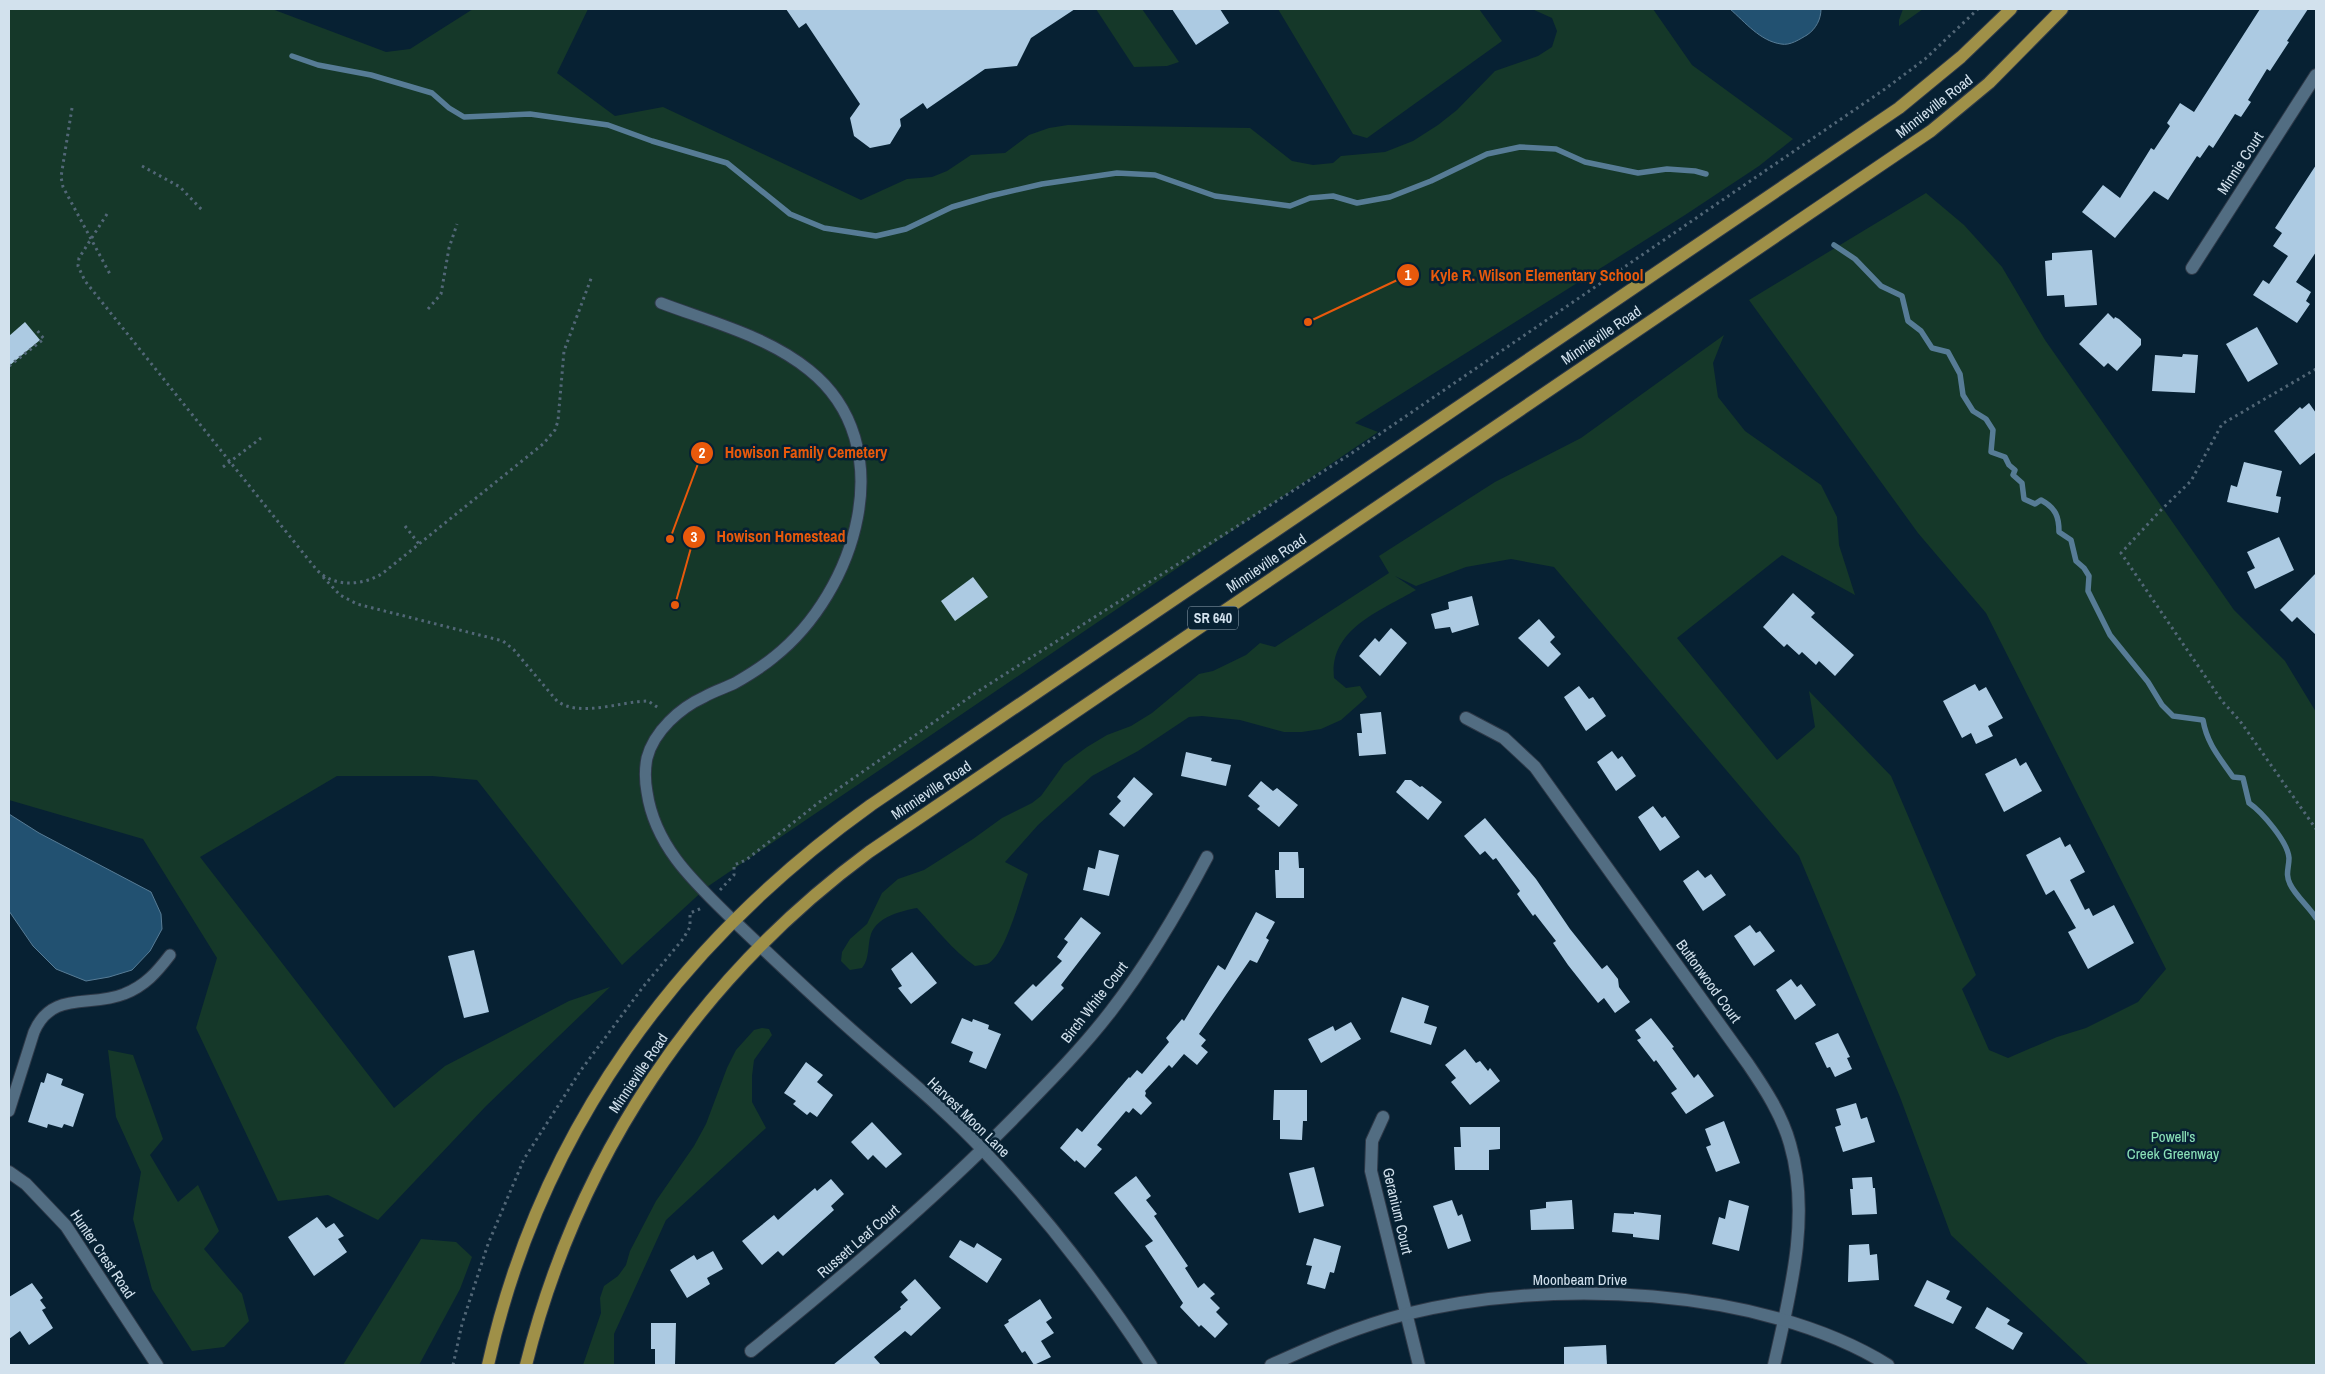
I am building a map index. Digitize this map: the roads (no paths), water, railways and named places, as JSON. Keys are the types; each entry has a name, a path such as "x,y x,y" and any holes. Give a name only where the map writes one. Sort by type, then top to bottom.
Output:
{"main road":[{"name":"Minnieville Road","path":"488,1365 508,1290 524,1245 554,1174 604,1082 649,1017 689,967 733,920 800,858 871,806 1900,108 1961,58 2011,9"},
{"name":"Minnieville Road","path":"526,1365 548,1288 569,1230 619,1129 681,1038 737,968 814,894 869,852 1931,131 1988,84 2062,9"}],"street":[{"name":"Minnie Court","path":"2192,268 2316,75"},
{"name":"Buttonwood Court","path":"1466,718 1504,738 1535,767 1748,1064 1776,1108 1790,1143 1799,1187 1800,1221 1784,1321 1774,1365"},
{"name":"Birch White Court","path":"982,1150 1060,1071 1111,1011 1149,958 1183,903 1207,857"},
{"name":"Harvest Moon Lane","path":"733,920 982,1150 1036,1209 1088,1274 1151,1365"},
{"name":"Geranium Court","path":"1383,1117 1372,1141 1371,1171 1419,1365"},
{"name":"Russett Leaf Court","path":"751,1351 822,1294 982,1150"},
{"name":"Hunter Crest Road","path":"9,1172 26,1184 66,1226 158,1365"},
{"name":"Moonbeam Drive","path":"1271,1365 1329,1340 1406,1314 1454,1304 1510,1296 1566,1293 1678,1299 1732,1308 1784,1321 1849,1344 1888,1365"}],"lane":[{"path":"661,303 764,342 785,353 810,370 826,386 842,409 853,434 860,480 859,509 852,543 844,567 830,595 812,620 776,656 755,671 691,704 672,719 653,742 647,758 646,783 649,807 657,830 671,854 733,920"},
{"path":"9,1111 34,1032 38,1023 47,1013 66,1002 100,1000 126,994 155,975 170,955"}],"water":[{"path":"1730,9 1821,9 1817,23 1810,33 1795,42 1784,44 1766,39"},
{"path":"9,814 39,833 151,892 161,914 162,929 150,951 132,970 86,981 56,969 33,946 9,911"}],"waterway":[{"path":"292,56 318,65 371,75 432,93 449,108 464,117 530,114 608,125 652,141 727,163 790,214 824,228 876,236 906,229 952,207 990,196 1042,184 1117,173 1155,175 1215,196 1290,206 1310,198 1333,196 1357,203 1390,197 1431,181 1487,154 1520,147 1556,149 1585,162 1638,173 1667,169 1695,171 1706,174"},
{"path":"1834,245 1855,259 1881,286 1902,296 1908,321 1921,331 1932,348 1948,352 1960,374 1963,395 1973,411 1986,419 1993,430 1991,452 2005,457 2009,465 2015,470 2013,475 2022,483 2024,499 2035,504 2041,500 2056,513 2059,532 2071,540 2076,561 2089,576 2088,591 2110,635 2148,682 2162,705 2173,716 2203,720 2211,744 2219,757 2233,777 2243,778 2249,803 2267,820 2288,851 2287,874 2290,884 2316,918"}],"place":[{"name":"Kyle R. Wilson Elementary School","path":"1308,322"},
{"name":"Howison Family Cemetery","path":"670,539"},
{"name":"Howison Homestead","path":"675,605"}],"park label":[{"name":"Powell's Creek Greenway","path":"2173,1144"}]}
